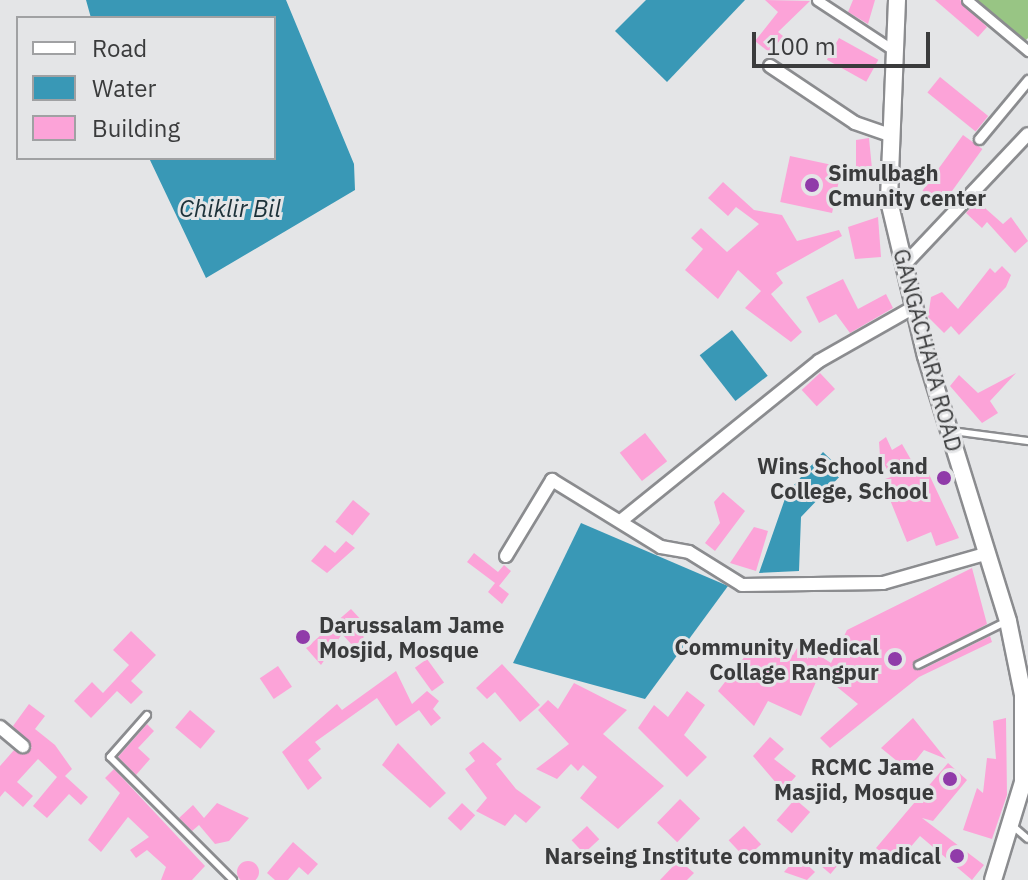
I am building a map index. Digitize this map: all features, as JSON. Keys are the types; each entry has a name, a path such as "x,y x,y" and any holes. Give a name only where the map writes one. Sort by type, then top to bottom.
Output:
{"main road":[{"name":"GANGACHARA ROAD","path":"897,0 890,48 889,201 948,431 1008,621 1025,702 1023,782 1014,827 993,880"}],"street":[{"path":"817,0 890,48"},
{"path":"967,0 1028,51"},
{"path":"770,66 855,123 889,135"},
{"path":"979,139 1028,80"},
{"path":"904,265 1028,134"},
{"path":"622,520 819,361 914,307"},
{"path":"506,556 552,480 742,585 767,588 883,583 985,554"},
{"path":"0,727 23,746"}],"lane":[{"path":"948,431 1028,441"},
{"path":"918,665 1008,621"},
{"path":"147,715 110,757 233,880"},
{"path":"1014,827 1028,839"}],"green space":[{"path":"977,0 1028,0 1028,38 1025,41"}],"water":[{"name":"Chiklir Bil","path":"86,0 286,0 354,164 355,190 206,278 150,160 276,160 276,16 90,16"},
{"path":"646,0 745,0 667,82 615,31"},
{"path":"732,330 768,376 735,401 700,355"},
{"path":"823,452 844,472 801,517 799,571 759,573 787,493"},
{"path":"581,523 728,586 645,699 513,663"}],"building":[{"path":"765,0 810,1 778,32 783,36 770,53 755,41 778,12"},
{"path":"853,0 875,0 868,24 848,12"},
{"path":"935,0 960,0 987,27 978,37"},
{"path":"839,38 878,60 866,82 827,60"},
{"path":"940,77 988,116 976,132 927,93"},
{"path":"963,135 982,149 942,205 922,191"},
{"path":"869,138 873,179 856,181 856,140"},
{"name":"Simulbagh Cmunity center","path":"790,156 842,167 832,213 780,202"},
{"path":"723,182 754,210 782,215 797,241 839,230 842,236 776,273 783,283 771,294 802,332 791,342 745,308 761,291 738,270 718,299 685,270 703,249 691,238 701,228 727,252 759,224 736,207 728,216 708,198"},
{"path":"977,201 1003,224 1011,217 1028,241 1015,253 987,222 982,228 966,213"},
{"path":"878,217 881,257 855,259 848,227"},
{"path":"1002,266 1011,275 1006,287 959,335 951,326 944,333 928,317 931,297 942,292 958,309 990,268 995,273"},
{"path":"843,279 858,309 886,294 893,308 850,333 836,314 819,323 806,297"},
{"path":"820,373 835,389 817,406 802,390"},
{"path":"1016,373 990,401 998,413 982,423 950,386 959,375 978,393"},
{"path":"645,433 667,461 642,481 620,453"},
{"path":"886,437 892,450 902,444 918,472 927,470 959,538 936,546 931,532 907,542 882,480 891,477 880,456 879,442"},
{"path":"723,492 745,511 715,551 705,543 720,523 714,502"},
{"path":"353,500 370,514 352,536 335,522"},
{"path":"754,527 768,531 756,571 730,563"},
{"path":"346,541 355,548 327,573 311,561 325,545 335,553"},
{"path":"474,553 498,572 504,565 511,571 499,586 509,594 502,604 488,592 495,583 467,562"},
{"name":"Community Medical Collage Rangpur","path":"972,568 987,624 912,667 921,670 990,636 992,642 919,677 830,748 820,738 858,704 820,673 801,716 768,701 754,726 718,691 749,651 760,658 771,641 793,655 800,643 831,663 847,630"},
{"path":"351,609 364,623 357,630 364,637 354,647 342,634 321,665 306,648"},
{"path":"131,631 156,655 131,681 143,692 131,704 117,691 91,718 74,701 92,682 103,693 129,665 113,650"},
{"path":"427,659 444,682 432,691 415,668"},
{"path":"502,664 540,705 520,722 495,692 487,699 476,688"},
{"path":"278,666 292,687 274,699 260,678"},
{"path":"396,671 412,704 427,691 439,701 433,709 441,718 431,726 419,710 396,726 377,698 315,742 321,749 308,760 322,778 308,790 282,752 337,704 342,710"},
{"path":"574,683 627,710 603,734 664,786 618,829 580,798 597,777 583,765 578,771 571,764 557,779 536,769 569,744 538,710 548,700 558,709"},
{"path":"687,691 705,705 684,735 707,757 687,777 638,728 654,705 668,717"},
{"path":"29,704 45,716 35,729 55,745 72,769 65,776 88,797 81,805 69,794 47,818 33,806 57,777 38,759 17,782 33,796 23,807 5,791 0,797 0,766 14,750 32,748 13,726"},
{"path":"190,710 215,731 200,749 175,728"},
{"path":"913,718 946,759 924,750 908,770 881,748"},
{"path":"1006,718 1007,795 992,839 963,830 977,788 983,793 987,758 996,759 993,721"},
{"path":"147,724 154,731 138,748 150,759 136,775 118,757"},
{"path":"770,737 784,749 774,759 796,776 783,791 753,756"},
{"path":"483,742 502,759 496,764 516,789 541,807 526,823 515,814 505,826 476,811 487,798 465,769 475,761 469,753"},
{"path":"398,743 446,793 430,808 382,765"},
{"path":"948,763 967,780 933,821 922,818 984,865 972,880 920,836 896,864 876,848"},
{"path":"114,769 205,866 192,880 161,880 166,867 147,850 136,858 130,850 149,837 128,817 101,852 88,840 120,793 105,778"},
{"path":"680,799 700,818 677,842 657,823"},
{"path":"795,799 810,812 792,833 777,820"},
{"path":"217,803 249,818 229,841 215,844 199,825 192,831 179,818 193,805 204,818"},
{"path":"462,803 475,815 461,831 448,818"},
{"path":"587,826 599,839 584,853 572,840"},
{"path":"744,826 761,844 746,859 729,840"},
{"path":"293,842 318,864 308,875 299,867 288,880 275,880 267,873"},
{"path":"833,846 845,856 830,874 818,864"},
{"path":"798,856 815,872 807,880 784,872"},
{"path":"679,860 694,873 687,880 660,880"},
{"path":"244,862 252,862 258,868 258,876 253,881 243,881 238,876 238,868"}],"place":[{"name":"Simulbagh Cmunity center","path":"812,185"},
{"name":"Wins School and College, School","path":"944,478"},
{"name":"Darussalam Jame Mosjid, Mosque","path":"303,637"},
{"name":"Community Medical Collage Rangpur","path":"895,659"},
{"name":"RCMC Jame Masjid, Mosque","path":"950,779"},
{"name":"Narseing Institute community madical","path":"957,856"}]}
